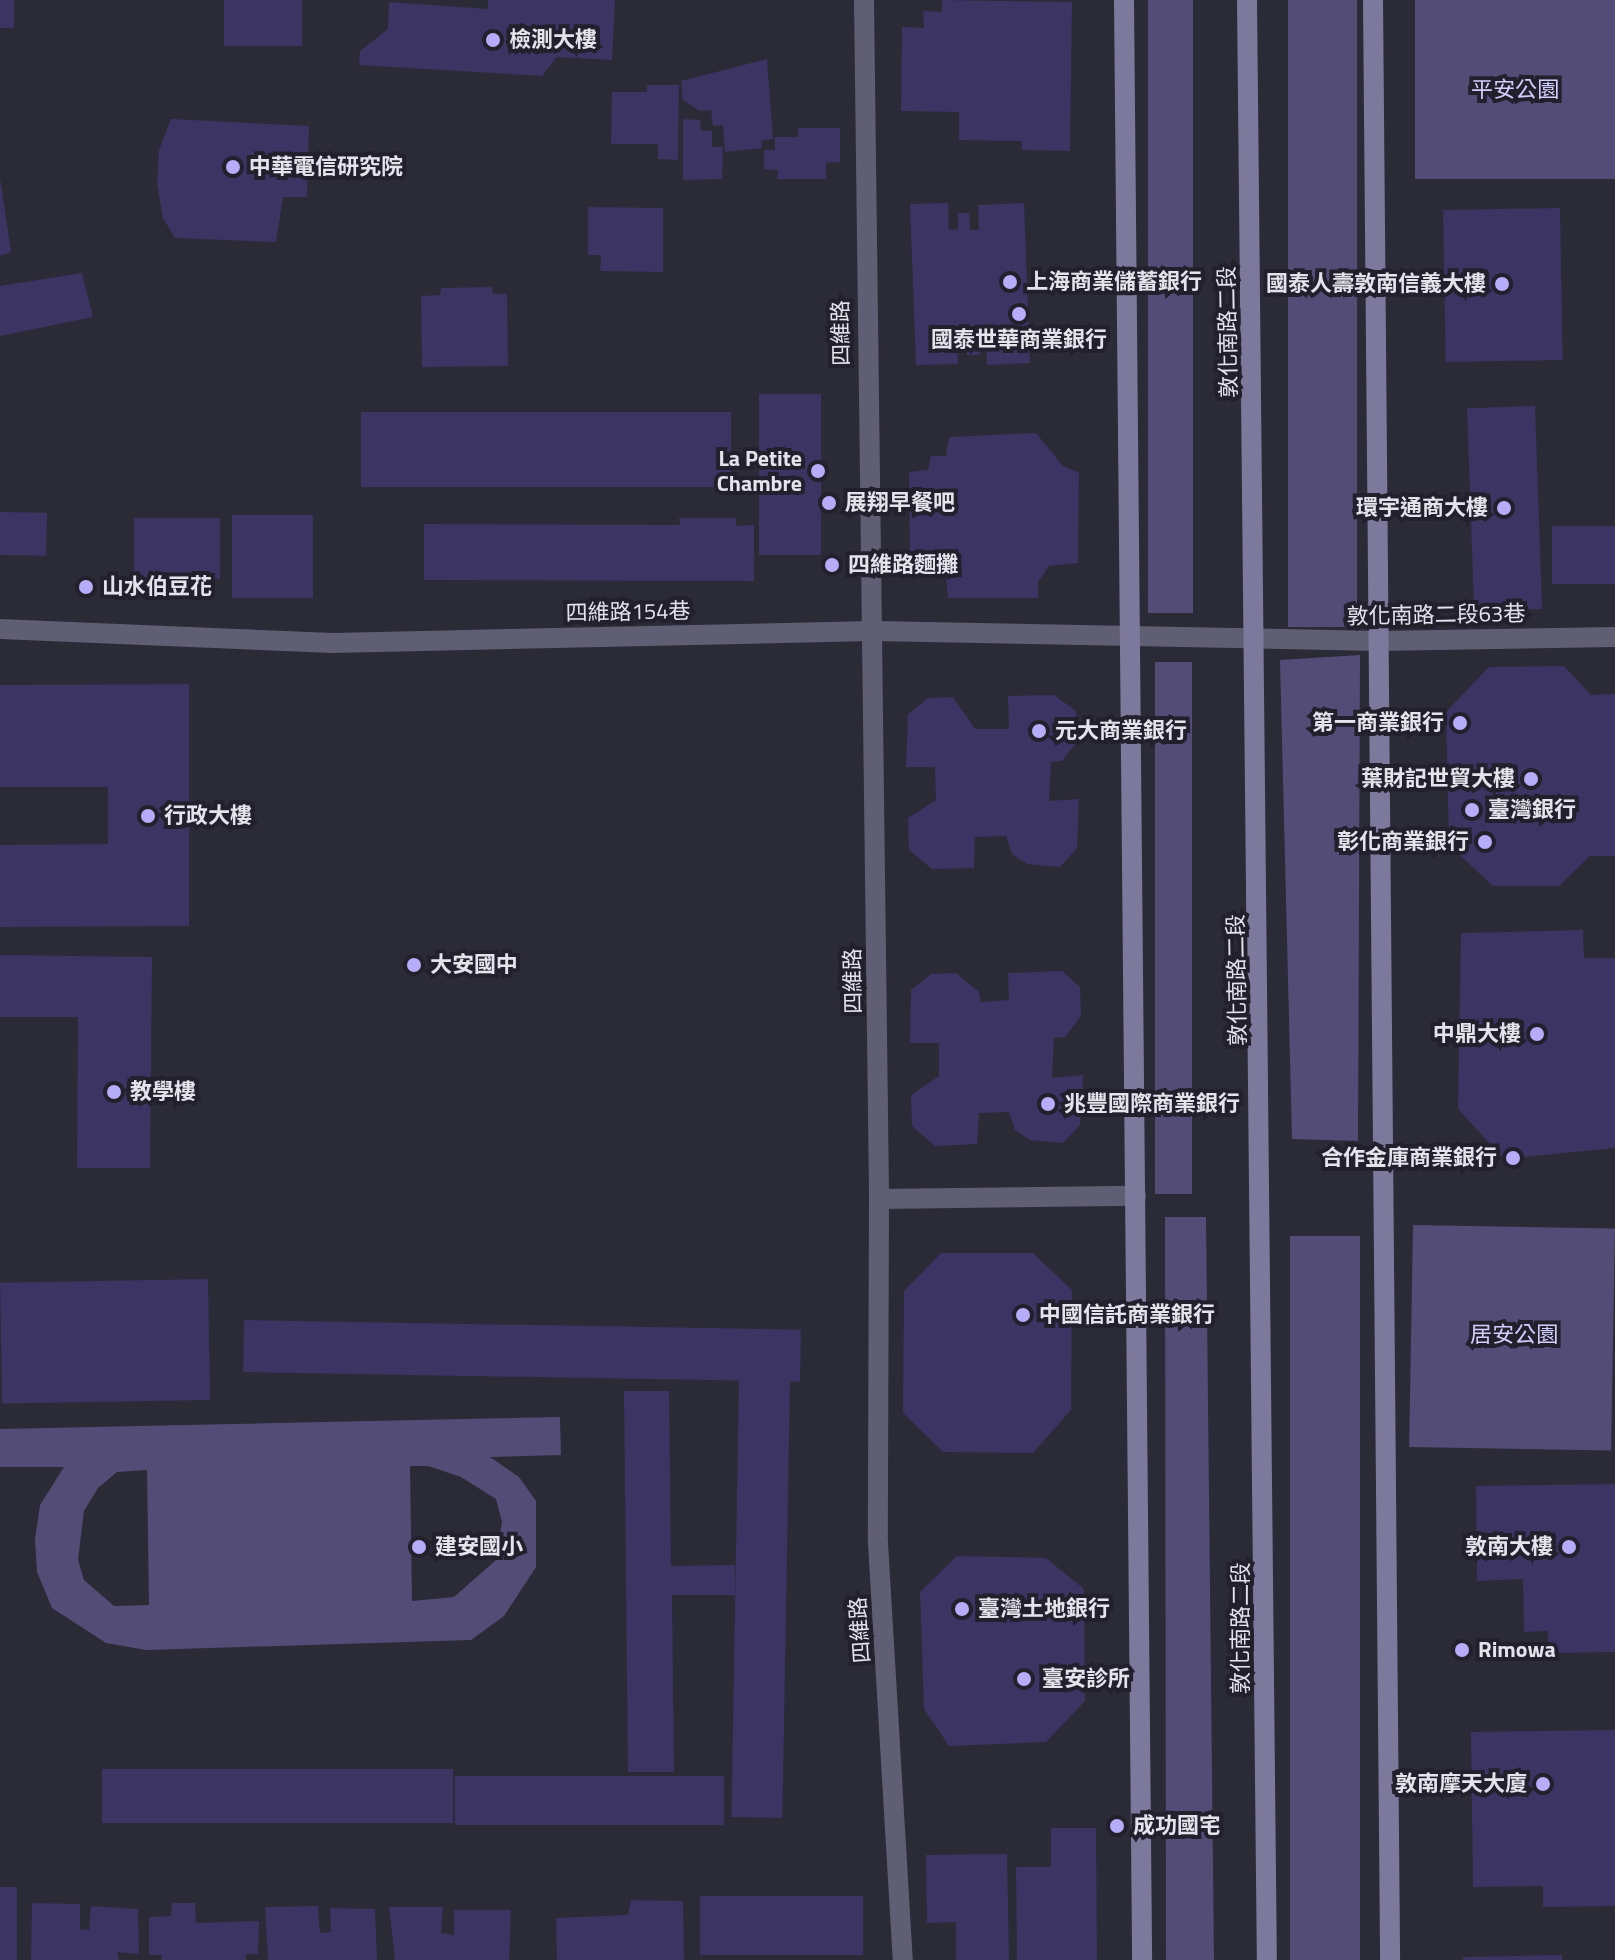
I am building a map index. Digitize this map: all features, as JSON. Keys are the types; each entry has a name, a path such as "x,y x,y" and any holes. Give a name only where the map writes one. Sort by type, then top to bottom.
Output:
{"main road":[{"path":"1124,0 1142,1960"},
{"name":"敦化南路二段","path":"1247,0 1257,639 1267,1960"},
{"path":"1373,0 1390,1960"}],"street":[{"name":"四維路","path":"864,0 862,199 873,631 879,1199 878,1543 903,1960"},
{"name":"四維路154巷","path":"0,629 333,643 873,631 1257,639"},
{"name":"敦化南路二段63巷","path":"1257,639 1379,641 1615,637"},
{"path":"879,1199 1136,1196"}],"green space":[{"path":"1148,0 1193,0 1193,613 1148,613"},
{"path":"1288,0 1357,0 1357,627 1288,627"},
{"name":"平安公園","path":"1415,0 1615,0 1615,179 1415,179"},
{"path":"1360,655 1358,1141 1292,1139 1280,660"},
{"path":"1155,662 1192,662 1192,1194 1155,1194"},
{"path":"1165,1217 1206,1217 1214,1960 1166,1960"},
{"name":"居安公園","path":"1413,1225 1615,1229 1611,1450 1409,1447"},
{"path":"1290,1236 1360,1236 1360,1960 1290,1960"},
{"path":"560,1417 561,1455 490,1457 519,1477 536,1501 536,1567 504,1616 471,1640 146,1650 106,1643 52,1608 37,1572 35,1539 40,1505 64,1467 0,1467 0,1429","holes":["410,1466 428,1466 461,1477 496,1499 502,1522 496,1560 454,1597 412,1601","147,1470 149,1605 114,1606 84,1580 78,1560 84,1511 98,1488 117,1472"]}],"building":[{"path":"0,0 14,0 14,28 0,28"},
{"path":"224,0 302,0 302,46 224,46"},
{"name":"檢測大樓","path":"488,0 615,0 612,60 557,57 542,76 359,65 360,51 388,29 389,2 488,9"},
{"path":"942,0 1072,2 1070,151 1022,150 1022,141 959,140 959,112 901,111 902,27 924,28 923,11 942,12"},
{"path":"767,59 773,139 761,141 762,148 725,152 723,125 713,126 711,110 699,111 683,100 681,81"},
{"path":"647,85 679,85 678,160 658,159 658,144 611,144 612,92 647,92"},
{"name":"中華電信研究院","path":"171,119 309,126 307,197 283,197 276,242 175,238 163,218 157,184 159,150"},
{"path":"683,119 700,120 701,130 712,131 712,147 723,147 722,179 683,180"},
{"path":"798,128 840,128 840,162 826,163 826,179 777,179 778,170 764,169 764,150 775,150 775,137 798,137"},
{"path":"0,178 11,252 0,256"},
{"path":"948,203 949,230 958,229 958,213 969,213 970,230 979,230 978,205 1024,203 1030,363 987,365 986,339 979,340 980,355 967,355 967,340 957,340 958,364 916,365 910,204"},
{"path":"588,207 663,208 663,272 600,271 601,255 588,255"},
{"name":"國泰人壽敦南信義大樓","path":"1560,208 1563,360 1446,362 1443,210"},
{"path":"82,273 93,317 0,336 0,286"},
{"path":"492,287 493,294 507,294 508,366 422,367 421,296 440,295 441,288"},
{"path":"759,394 821,394 821,555 759,555"},
{"name":"環宇通商大樓","path":"1535,406 1542,609 1474,611 1467,408"},
{"path":"361,412 731,412 731,487 361,487"},
{"path":"1036,433 1063,466 1079,473 1078,563 1049,566 1038,582 1038,598 948,598 946,576 925,563 910,563 909,472 928,470 931,456 946,456 949,437"},
{"path":"0,512 47,513 46,556 0,555"},
{"path":"232,515 313,515 313,598 232,598"},
{"path":"134,518 220,518 220,579 134,579"},
{"path":"679,518 736,518 736,526 754,525 754,581 424,580 424,524 680,525"},
{"path":"1552,526 1615,526 1615,584 1552,584"},
{"name":"葉財記世貿大樓","path":"1564,666 1591,695 1615,694 1615,856 1590,856 1559,886 1493,886 1449,845 1446,712 1489,667"},
{"name":"行政大樓","path":"189,684 189,926 0,927 0,845 108,844 108,787 0,787 0,685"},
{"path":"1054,695 1076,711 1078,740 1062,761 1051,762 1049,801 1079,799 1077,848 1060,867 1027,864 1012,854 1006,836 975,837 974,868 932,869 909,850 908,818 936,800 935,767 906,767 908,714 928,698 953,697 975,729 1009,729 1008,696"},
{"name":"中鼎大樓","path":"1583,930 1584,958 1615,958 1615,1148 1504,1159 1458,1109 1461,933"},
{"name":"教學樓","path":"0,955 152,957 150,1168 77,1168 78,1017 0,1017"},
{"path":"1062,971 1080,987 1081,1016 1065,1037 1054,1038 1052,1078 1083,1075 1080,1125 1063,1143 1030,1140 1015,1130 1009,1112 979,1113 977,1144 935,1146 912,1126 911,1095 939,1076 939,1043 910,1043 911,990 931,974 956,973 979,992 981,1002 1009,1000 1008,973"},
{"path":"941,1253 1033,1253 1072,1290 1071,1410 1033,1453 943,1452 903,1413 904,1291"},
{"path":"208,1279 210,1400 2,1404 0,1283"},
{"path":"244,1320 801,1330 800,1382 243,1372"},
{"path":"739,1380 790,1381 782,1818 731,1817"},
{"path":"624,1391 669,1391 671,1566 735,1565 735,1595 672,1595 674,1772 628,1772"},
{"path":"1615,1484 1615,1652 1548,1653 1548,1631 1524,1632 1523,1579 1477,1581 1476,1486"},
{"path":"957,1556 1046,1558 1084,1589 1085,1701 1046,1742 949,1746 924,1709 920,1592"},
{"name":"敦南摩天大廈","path":"1615,1730 1615,1906 1543,1907 1543,1886 1473,1887 1471,1732"},
{"path":"102,1769 453,1769 453,1823 102,1823"},
{"path":"455,1776 724,1776 724,1825 455,1825"},
{"path":"1051,1828 1096,1828 1097,1960 1017,1960 1016,1867 1051,1867"},
{"path":"1007,1854 1009,1960 956,1960 956,1922 927,1923 926,1855"},
{"path":"0,1887 17,1887 17,1960 0,1960"},
{"path":"700,1896 863,1896 863,1955 700,1955"},
{"path":"631,1900 683,1901 684,1960 557,1960 556,1918 628,1915"},
{"path":"32,1903 80,1904 80,1929 89,1930 91,1906 138,1909 139,1954 117,1952 119,1960 31,1960"},
{"path":"172,1903 195,1903 196,1923 259,1921 258,1954 246,1954 246,1960 161,1960 162,1955 149,1955 149,1917 171,1916"},
{"path":"318,1906 320,1933 331,1932 330,1908 375,1909 377,1960 268,1960 265,1907"},
{"path":"389,1907 443,1907 441,1933 454,1935 454,1910 511,1910 509,1960 395,1960"},
{"path":"1562,1955 1562,1960 1463,1960 1463,1957"}],"place":[{"name":"檢測大樓","path":"493,40"},
{"name":"中華電信研究院","path":"233,167"},
{"name":"上海商業儲蓄銀行","path":"1010,282"},
{"name":"國泰人壽敦南信義大樓","path":"1502,284"},
{"name":"國泰世華商業銀行","path":"1019,314"},
{"name":"La Petite Chambre","path":"818,471"},
{"name":"展翔早餐吧","path":"829,503"},
{"name":"環宇通商大樓","path":"1504,508"},
{"name":"四維路麵攤","path":"832,565"},
{"name":"山水伯豆花","path":"86,587"},
{"name":"第一商業銀行","path":"1460,723"},
{"name":"元大商業銀行","path":"1039,731"},
{"name":"葉財記世貿大樓","path":"1531,779"},
{"name":"臺灣銀行","path":"1472,810"},
{"name":"行政大樓","path":"148,816"},
{"name":"彰化商業銀行","path":"1485,842"},
{"name":"大安國中","path":"414,965"},
{"name":"中鼎大樓","path":"1537,1034"},
{"name":"教學樓","path":"114,1092"},
{"name":"兆豐國際商業銀行","path":"1048,1104"},
{"name":"合作金庫商業銀行","path":"1513,1158"},
{"name":"中國信託商業銀行","path":"1023,1315"},
{"name":"建安國小","path":"419,1547"},
{"name":"敦南大樓","path":"1569,1547"},
{"name":"臺灣土地銀行","path":"962,1609"},
{"name":"Rimowa","path":"1462,1650"},
{"name":"臺安診所","path":"1024,1679"},
{"name":"敦南摩天大廈","path":"1543,1784"},
{"name":"成功國宅","path":"1117,1826"}]}
